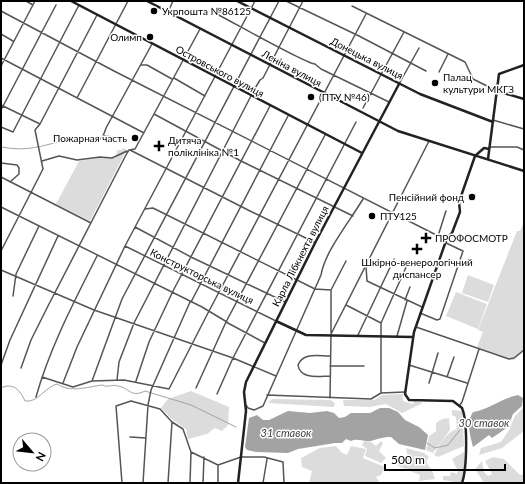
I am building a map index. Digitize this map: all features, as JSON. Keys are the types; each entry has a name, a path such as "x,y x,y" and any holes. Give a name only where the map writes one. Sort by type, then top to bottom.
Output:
{"street":[{"path":"26,1 33,5"},
{"path":"1,66 35,1"},
{"name":"Островського вулиця","path":"71,1 288,116 362,153"},
{"path":"77,98 128,1"},
{"name":"Леніна вулиця","path":"147,1 378,122 398,131 524,171"},
{"path":"168,12 173,1"},
{"name":"Донецька вулиця","path":"237,1 437,102 493,121"},
{"path":"63,383 68,366 125,246 255,1"},
{"path":"92,381 115,317 134,274 279,1"},
{"path":"286,1 355,34 426,71"},
{"path":"116,380 119,362 134,323 222,151 251,96 270,65 303,1"},
{"path":"1,110 2,105 56,5"},
{"path":"1,127 13,132 79,5"},
{"path":"352,6 464,62 473,79 497,91 524,99"},
{"path":"1,11 132,81 325,180 393,212 463,251 455,279 440,319 438,320 420,314"},
{"path":"213,12 279,47 290,55 294,55 312,64 316,64 321,69 389,102"},
{"path":"1,251 43,168 34,130 40,124 97,14"},
{"path":"42,377 73,387 92,381 116,380 153,384 168,390 366,14"},
{"path":"42,161 59,156 77,160 100,157 112,158 135,148 200,29"},
{"path":"363,108 404,32"},
{"path":"1,34 13,41"},
{"path":"96,141 100,140 104,136 106,128 113,118 152,44"},
{"name":"Карла Лібкнехта вулиця","path":"238,483 246,405 245,386 296,280 418,48"},
{"path":"439,72 448,54"},
{"path":"1,58 144,134"},
{"path":"140,66 142,64 147,65 205,96"},
{"path":"488,159 499,74 524,65"},
{"path":"2,105 40,124"},
{"path":"136,381 154,331 172,293 202,233 270,106"},
{"path":"154,114 222,151 353,216"},
{"path":"144,483 148,405 153,384 200,284 288,116"},
{"path":"493,121 524,129"},
{"path":"217,394 233,358 356,122"},
{"path":"196,388 258,261 325,135"},
{"path":"104,136 113,137"},
{"path":"331,334 429,140"},
{"path":"462,483 466,473 463,410 460,405 452,401 409,400 405,396 413,337 446,241 452,233 460,212 459,202 475,156 484,148 517,148 524,150"},
{"path":"129,150 240,207 315,243"},
{"path":"21,368 31,340 54,293 129,150"},
{"path":"1,164 17,165 19,168 19,174 10,182"},
{"path":"1,177 91,223"},
{"path":"246,405 252,410 261,409 297,331 326,259 363,198"},
{"path":"148,203 153,208 184,224 315,289 332,290"},
{"path":"1,207 209,311 246,334 265,343"},
{"path":"145,209 153,208"},
{"path":"438,236 446,211"},
{"path":"13,296 16,274 39,226"},
{"path":"135,227 191,257 285,302"},
{"path":"1,365 10,340 58,236"},
{"name":"Конструкторська вулиця","path":"125,246 237,303 306,335 331,334 413,337"},
{"path":"36,397 54,346 97,256"},
{"path":"358,335 394,258"},
{"path":"330,398 332,290 346,260"},
{"path":"366,264 367,281 423,307"},
{"path":"381,393 381,323 407,265"},
{"path":"1,270 16,274 54,293 94,310 233,358 276,376"},
{"path":"397,336 410,287"},
{"path":"346,305 381,323"},
{"path":"416,327 510,359 514,358 524,350"},
{"path":"460,405 479,349"},
{"path":"429,383 438,353"},
{"path":"330,376 306,375 300,371 298,365 306,356 331,356"},
{"path":"447,377 454,358"},
{"path":"409,365 467,383"},
{"path":"330,366 364,366"},
{"path":"267,396 371,399 381,393 406,392"},
{"path":"122,483 116,406 131,401 160,409 172,422 183,429 191,452 190,483"},
{"path":"168,483 172,422"},
{"path":"130,437 146,438"},
{"path":"191,452 218,465 241,457 283,462 284,483"},
{"path":"203,483 204,457"},
{"path":"263,483 266,459"},
{"path":"218,465 218,483"}],"shaded area":[{"path":"123,148 126,149 126,151 90,221 56,204 79,161 96,158 116,158 117,150 122,150"},
{"path":"524,222 524,351 514,360 477,347 483,332 478,330 517,231 520,231"},
{"path":"468,275 494,285 488,302 462,293"},
{"path":"456,292 487,304 478,329 446,316"},
{"path":"191,391 229,407 228,425 222,431 215,428 207,434 188,439 186,429 174,421 161,408 168,399"},
{"path":"403,394 403,401 413,404 414,401 423,403 402,413 386,404 370,407 344,406 343,400 374,400 382,395"},
{"path":"272,399 331,400 335,403 334,407 268,403"},
{"path":"524,407 524,431 502,448 479,455 481,448 501,442 509,430 515,416"},
{"path":"452,410 462,411 464,446 438,457 434,455 446,436 457,429 456,417 452,415"},
{"path":"449,418 450,430 433,453 426,450 429,436 436,431 436,423 442,419"},
{"path":"364,441 371,442 376,446 381,441 383,443 379,451 386,458 381,463 365,456 367,449 362,445"},
{"path":"336,446 342,453 347,455 351,446 366,449 363,458 385,467 381,475 376,477 380,483 309,483 312,471 302,467 301,458 320,448"},
{"path":"406,448 424,453 429,457 427,464 432,470 435,479 419,481 420,475 398,466 396,455 408,458"},
{"path":"464,452 465,473 461,483 443,480 443,476 450,476 451,472 457,474 458,471 452,459"},
{"path":"493,457 504,459 520,475 524,474 524,483 484,483 475,469 482,461 484,472 488,476 492,474 485,461"}],"water":[{"name":"30 ставок","path":"518,395 523,398 522,406 513,414 508,427 492,438 489,435 473,447 469,424 473,412"},
{"name":"31 ставок","path":"380,408 389,408 398,412 405,420 419,427 428,435 425,450 399,444 391,437 371,441 351,441 346,439 342,443 298,449 288,453 256,452 247,450 245,447 249,418 257,415 263,420 269,420 288,411 310,413 327,411 334,413 339,418 345,417 351,413 370,413"}],"waterway":[{"path":"1,147 27,149 67,140"},
{"path":"1,388 5,386 16,388 21,393 25,401 30,401 34,400 49,388 57,384 62,387 73,389 102,385 116,386 122,387 133,393 145,391 191,405 236,427"},
{"path":"427,443 435,448 448,445 460,430"}],"place":[{"name":"Укрпошта №86125","path":"154,11"},
{"name":"Олимп","path":"150,37"},
{"name":"Палац культури МКГЗ","path":"435,83"},
{"name":"(ПТУ №46)","path":"311,97"},
{"name":"Пожарная часть","path":"135,138"},
{"name":"Дитяча поліклініка №1","path":"159,146"},
{"name":"Пенсійний фонд","path":"472,197"},
{"name":"ПТУ125","path":"372,216"},
{"name":"ПРОФОСМОТР","path":"426,238"},
{"name":"Шкірно-венерологічний диспансер","path":"417,249"}]}
